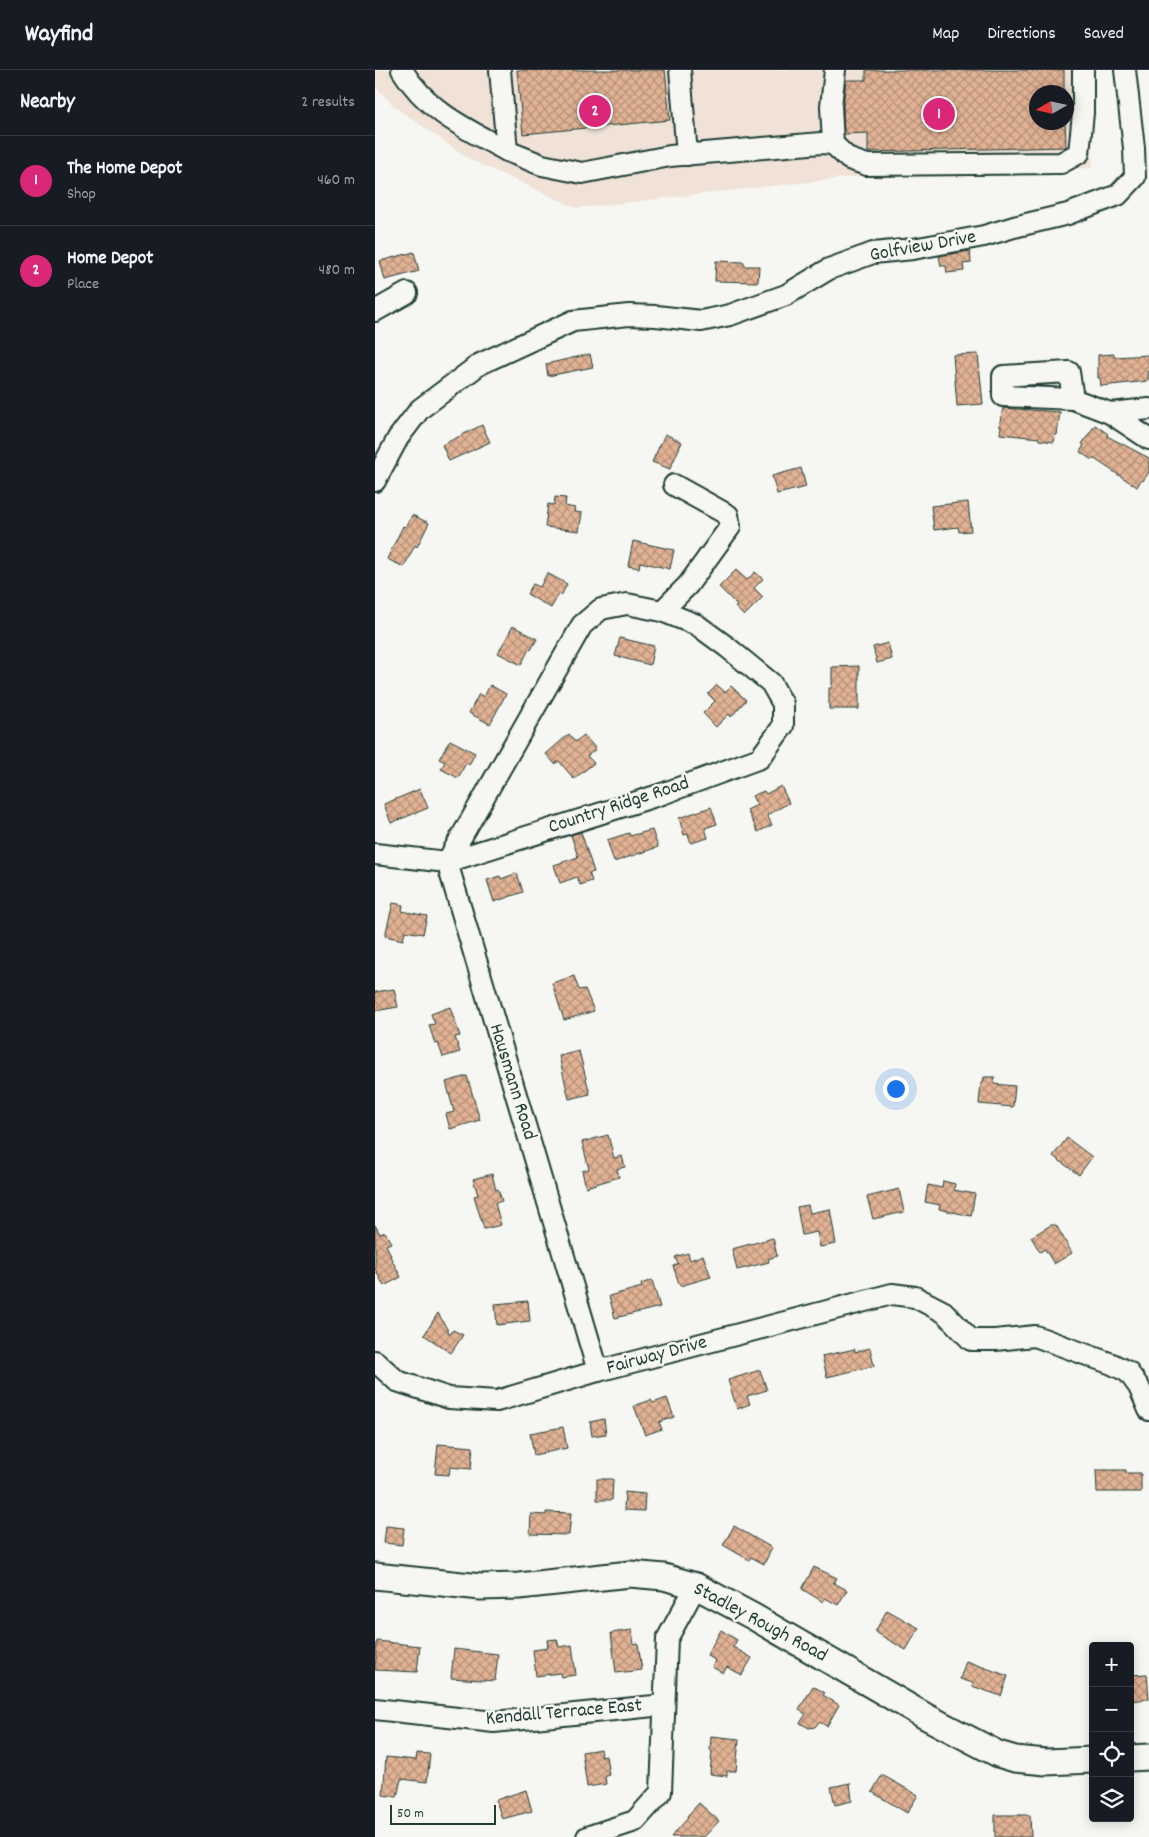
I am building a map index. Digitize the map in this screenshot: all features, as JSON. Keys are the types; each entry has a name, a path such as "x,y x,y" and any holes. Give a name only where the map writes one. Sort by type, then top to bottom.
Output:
{"main road":[{"name":"Stadley Rough Road","path":"375,1576 481,1587 519,1586 630,1574 664,1577 696,1586 763,1622 925,1716 998,1754 1015,1759 1046,1762 1089,1760"},
{"path":"1134,1758 1149,1757"}],"street":[{"path":"402,70 412,87 447,118 507,151 542,165 582,173 670,156 821,143 833,144 849,159 867,165 1061,163 1079,153 1083,114 1083,70"},
{"path":"500,70 507,151"},
{"path":"680,70 687,155"},
{"path":"833,144 831,106 835,70"},
{"name":"Golfview Drive","path":"375,481 398,438 420,409 480,364 573,321 629,315 701,321 715,319 786,295 829,269 873,253 913,249 984,236 1069,214 1118,195 1135,177 1134,148 1125,70"},
{"path":"375,311 407,293"},
{"path":"1073,399 1110,413 1149,438"},
{"path":"1110,413 1149,408"},
{"path":"662,611 688,585 730,527 728,515 674,485"},
{"name":"Country Ridge Road","path":"627,604 662,611 697,625 771,683 783,704 783,726 760,758 662,794 447,862 582,625 601,609 627,604"},
{"path":"375,854 447,862"},
{"name":"Hausmann Road","path":"447,862 598,1371"},
{"name":"Fairway Drive","path":"375,1361 397,1381 449,1398 497,1401 598,1371 892,1294 915,1297 944,1312 971,1340 1035,1336 1111,1364 1128,1372 1139,1387 1149,1410"},
{"path":"587,1837 635,1822 661,1792 667,1639 696,1586"},
{"name":"Kendall Terrace East","path":"375,1709 494,1722 664,1705"}],"shaded area":[{"path":"375,70 1095,70 1092,168 870,175 577,208 471,160 395,107 375,86"}],"building":[{"path":"517,70 665,70 670,120 523,134"},
{"path":"866,70 1064,70 1064,85 1029,85 1029,130 1065,130 1066,147 868,152 868,133 844,134 843,106 846,80 866,80"},
{"path":"970,251 971,263 963,264 964,271 947,273 946,266 941,266 939,256"},
{"path":"414,252 419,271 385,280 380,261"},
{"path":"716,261 744,262 744,266 759,266 758,282 715,281"},
{"path":"590,354 593,367 548,376 546,364"},
{"path":"978,354 983,404 957,406 953,355"},
{"path":"1114,354 1114,357 1149,355 1148,381 1101,386 1100,378 1098,378 1098,355"},
{"path":"1003,408 1060,412 1057,435 1055,434 1054,442 1039,440 1039,438 1000,434 1001,426 999,426"},
{"path":"482,425 490,442 449,461 442,445"},
{"path":"1095,425 1108,434 1107,436 1149,458 1149,472 1137,487 1093,458 1092,460 1080,452 1084,445 1082,444"},
{"path":"665,434 682,442 670,469 652,462"},
{"path":"801,468 806,487 777,494 772,476"},
{"path":"555,497 566,498 565,506 575,508 574,512 582,513 579,531 545,527 548,504 554,505"},
{"path":"968,502 971,531 959,532 958,527 934,530 931,506"},
{"path":"412,515 429,523 404,567 387,559 403,526 406,527"},
{"path":"633,541 674,550 670,569 640,562 639,568 628,566"},
{"path":"736,570 747,580 755,572 763,579 754,588 763,597 744,616 735,607 737,605 719,587"},
{"path":"547,573 567,584 561,596 559,594 551,608 527,594 533,584 540,587"},
{"path":"513,626 537,639 531,650 529,649 521,665 498,653"},
{"path":"620,638 654,646 650,665 615,656"},
{"path":"888,643 892,659 877,663 873,647"},
{"path":"859,666 859,709 829,709 832,667"},
{"path":"490,685 506,694 490,724 469,713 479,694 484,697"},
{"path":"717,685 725,692 731,686 746,700 731,717 729,714 716,727 703,713 715,701 708,694"},
{"path":"569,734 575,742 584,735 596,749 587,756 594,763 574,779 559,761 555,764 546,754"},
{"path":"450,740 475,753 469,765 466,763 458,778 441,769 445,762 439,759"},
{"path":"781,786 789,803 767,815 772,825 758,832 747,810 757,805 752,796 764,791 766,794"},
{"path":"420,789 428,808 391,823 384,804"},
{"path":"711,807 717,824 705,828 708,838 691,843 688,834 684,835 679,818"},
{"path":"652,830 658,847 614,862 607,840 629,833 630,836"},
{"path":"581,832 594,872 589,873 592,881 580,885 577,877 560,883 554,865 578,857 571,835"},
{"path":"517,873 523,892 494,902 487,880 500,876 501,879"},
{"path":"393,903 403,905 402,911 427,916 423,934 405,931 403,940 385,936"},
{"path":"574,976 579,990 585,989 594,1011 564,1020 552,983"},
{"path":"394,989 398,1007 375,1011 375,992"},
{"path":"450,1007 460,1036 455,1037 460,1052 443,1057 438,1043 435,1044 429,1025 435,1024 431,1014"},
{"path":"579,1051 590,1094 569,1099 559,1056"},
{"path":"467,1076 480,1120 450,1129 446,1114 454,1112 446,1082"},
{"path":"984,1077 995,1077 994,1084 1015,1086 1013,1107 979,1104 981,1083 983,1083"},
{"path":"608,1135 614,1158 622,1156 625,1167 617,1169 619,1177 586,1187 582,1171 589,1169 582,1142"},
{"path":"1067,1138 1092,1157 1079,1175 1053,1156"},
{"path":"492,1174 496,1190 498,1189 502,1201 495,1203 501,1225 484,1229 474,1196 478,1195 473,1179"},
{"path":"943,1181 955,1184 954,1190 975,1194 971,1216 939,1209 940,1205 925,1202 928,1185 942,1188"},
{"path":"899,1189 904,1212 873,1219 867,1197"},
{"path":"808,1205 810,1213 830,1209 836,1244 820,1247 817,1232 802,1235 797,1207"},
{"path":"375,1225 380,1234 385,1232 391,1243 386,1245 401,1277 384,1286 375,1269"},
{"path":"1051,1225 1056,1225 1072,1253 1054,1264 1045,1249 1040,1252 1031,1237"},
{"path":"773,1238 777,1256 768,1259 769,1262 737,1270 732,1249"},
{"path":"688,1253 690,1260 703,1255 711,1277 680,1286 673,1266 678,1264 675,1257"},
{"path":"652,1280 660,1307 615,1318 609,1296 642,1287 641,1284"},
{"path":"528,1301 530,1321 497,1325 495,1304"},
{"path":"438,1313 450,1334 453,1330 463,1335 451,1353 424,1335"},
{"path":"870,1348 874,1366 827,1377 822,1356"},
{"path":"760,1370 767,1390 747,1396 750,1404 737,1409 728,1380"},
{"path":"667,1398 674,1417 659,1422 662,1429 645,1435 634,1406 651,1400 653,1403"},
{"path":"604,1419 606,1434 592,1436 590,1422"},
{"path":"563,1427 567,1448 534,1455 530,1433"},
{"path":"438,1444 473,1447 471,1469 450,1467 449,1475 435,1474"},
{"path":"1096,1470 1126,1470 1126,1473 1141,1473 1141,1492 1097,1492"},
{"path":"597,1479 613,1479 612,1500 597,1500"},
{"path":"625,1492 645,1494 644,1511 624,1510"},
{"path":"546,1512 571,1513 569,1535 530,1534 531,1514 546,1515"},
{"path":"386,1526 404,1528 402,1545 384,1543"},
{"path":"734,1526 772,1548 764,1564 751,1557 749,1560 723,1545"},
{"path":"814,1567 837,1578 834,1583 847,1590 838,1605 825,1598 823,1602 802,1589"},
{"path":"887,1610 919,1628 906,1650 875,1632"},
{"path":"632,1630 634,1644 638,1643 642,1670 616,1673 611,1633"},
{"path":"721,1630 737,1640 733,1647 752,1658 742,1675 727,1667 723,1673 712,1667 716,1661 707,1655"},
{"path":"557,1639 559,1647 572,1645 576,1675 561,1677 560,1673 536,1676 533,1650 548,1648 547,1640"},
{"path":"377,1641 420,1646 417,1672 375,1670"},
{"path":"454,1649 498,1654 495,1681 451,1678"},
{"path":"966,1661 1008,1676 1001,1696 972,1686 973,1683 960,1679"},
{"path":"1147,1674 1149,1699 1134,1701 1134,1675"},
{"path":"813,1686 839,1705 827,1726 819,1722 815,1727 809,1728 800,1723 806,1714 799,1710"},
{"path":"711,1736 739,1739 736,1771 727,1771 727,1776 710,1774"},
{"path":"601,1749 602,1757 606,1756 609,1775 605,1776 606,1784 587,1787 582,1752"},
{"path":"417,1753 430,1754 427,1782 401,1779 397,1797 383,1795 386,1757 416,1760"},
{"path":"882,1775 918,1795 907,1813 872,1792"},
{"path":"850,1783 852,1801 835,1805 831,1787"},
{"path":"526,1790 532,1811 502,1819 496,1800"},
{"path":"699,1803 719,1821 704,1837 671,1837 688,1818 687,1816"},
{"path":"995,1815 1030,1815 1031,1837 995,1837"}],"place":[{"name":"Home Depot","path":"595,111"},
{"name":"The Home Depot","path":"939,114"}]}
